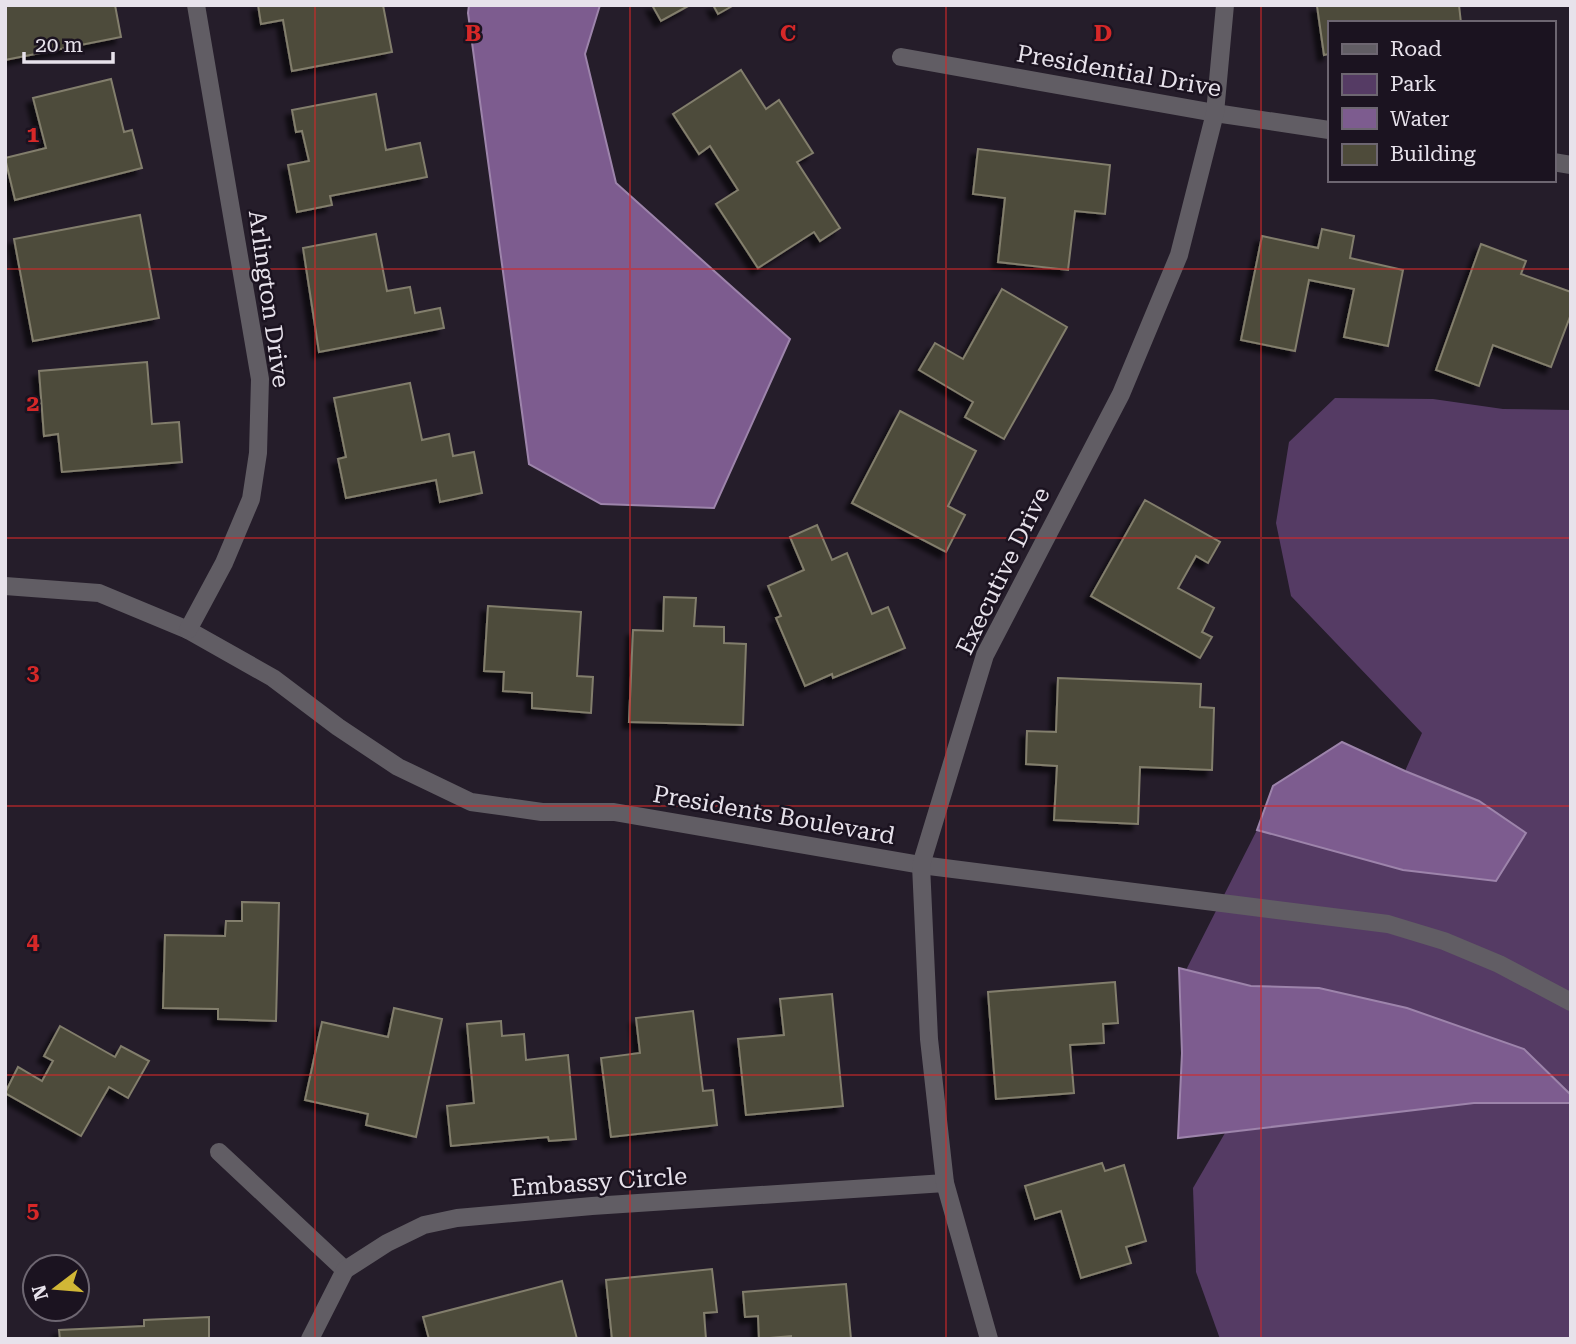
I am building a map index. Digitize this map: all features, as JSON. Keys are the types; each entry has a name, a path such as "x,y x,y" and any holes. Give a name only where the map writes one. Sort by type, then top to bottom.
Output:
{"street":[{"name":"Arlington Drive","path":"188,630 224,562 251,499 258,453 260,379 196,5"},
{"name":"Executive Drive","path":"989,1339 946,1183 929,1039 921,865 985,655 1121,394 1179,255 1215,113 1225,5"},
{"name":"Presidential Drive","path":"901,57 1215,113 1328,130"},
{"name":"Presidents Boulevard","path":"5,586 99,593 188,630 274,678 338,727 398,767 471,802 542,812 614,812 921,865 1388,924 1444,941 1499,964 1571,1002"},
{"path":"219,1152 345,1270 310,1339"},
{"name":"Embassy Circle","path":"345,1270 387,1243 424,1225 457,1218 592,1206 946,1183"}],"green space":[{"path":"1335,398 1433,399 1503,409 1571,410 1571,1095 1524,1049 1407,1008 1319,988 1251,986 1186,970 1257,830 1403,870 1479,801 1405,771 1422,733 1291,596 1276,523 1289,442"},
{"path":"1474,1103 1571,1103 1571,1339 1220,1339 1196,1272 1193,1188 1225,1133"}],"water":[{"path":"469,5 600,5 585,54 616,183 790,339 714,508 601,504 529,464"},
{"path":"1342,742 1479,801 1526,833 1496,881 1403,870 1257,830 1273,786"},
{"path":"1179,968 1251,986 1319,988 1407,1008 1524,1049 1571,1095 1571,1103 1474,1103 1178,1138 1182,1053"}],"building":[{"path":"5,5 115,5 121,37 5,60"},
{"path":"258,5 383,5 392,52 292,71 283,20 261,24"},
{"path":"652,5 690,5 661,21"},
{"path":"713,5 734,5 718,14"},
{"path":"1459,5 1461,21 1328,21 1328,54 1324,55 1317,6"},
{"path":"741,70 766,109 779,100 813,153 797,162 840,228 820,241 814,232 758,268 716,204 738,190 710,146 699,154 673,114"},
{"path":"111,79 124,132 132,130 142,168 15,200 5,158 46,148 33,98"},
{"path":"376,94 386,150 420,143 427,177 330,196 332,205 297,212 288,165 309,161 302,131 296,132 292,110"},
{"path":"978,149 1110,165 1105,214 1075,211 1068,270 998,262 1005,198 973,194"},
{"path":"140,215 159,318 33,341 14,239"},
{"path":"1322,229 1354,236 1350,258 1403,270 1388,346 1344,337 1354,289 1309,280 1295,351 1241,340 1262,236 1318,248"},
{"path":"376,234 387,291 410,287 415,313 440,308 444,328 319,352 303,248"},
{"path":"1481,244 1526,261 1521,274 1571,292 1571,314 1551,367 1493,345 1479,386 1436,370"},
{"path":"1002,289 1067,327 1004,439 965,417 973,402 919,370 935,343 963,359"},
{"path":"147,362 152,424 179,422 182,462 62,472 58,434 44,436 39,371"},
{"path":"410,383 422,440 449,434 453,456 474,452 482,493 440,502 436,480 346,498 338,459 346,457 334,398"},
{"path":"900,411 976,451 948,506 965,515 946,552 852,503"},
{"path":"1145,500 1220,542 1208,563 1196,556 1178,588 1214,608 1202,632 1212,637 1200,658 1091,596"},
{"path":"817,525 832,560 847,553 872,614 888,607 905,648 833,678 832,674 805,686 776,618 781,616 768,586 804,570 790,537"},
{"path":"664,597 696,598 694,626 724,627 724,643 746,644 743,725 629,722 633,630 663,631"},
{"path":"488,606 581,612 577,676 593,677 591,713 532,708 532,693 503,691 504,672 484,671"},
{"path":"1058,678 1201,684 1200,707 1214,708 1212,770 1140,767 1138,824 1054,820 1057,766 1026,764 1027,731 1056,732"},
{"path":"242,902 279,903 276,1021 218,1019 218,1009 163,1008 165,935 225,936 226,921 242,921"},
{"path":"1115,982 1118,1023 1103,1024 1104,1043 1070,1045 1074,1093 996,1099 988,992"},
{"path":"832,994 843,1106 746,1115 738,1039 784,1035 780,999"},
{"path":"394,1008 442,1019 416,1137 366,1125 368,1114 305,1100 322,1022 388,1037"},
{"path":"693,1011 703,1091 713,1090 717,1125 611,1137 601,1058 640,1053 636,1018"},
{"path":"501,1021 502,1036 524,1034 526,1060 568,1055 576,1139 549,1141 548,1137 451,1146 447,1106 474,1103 467,1024"},
{"path":"60,1026 115,1057 121,1046 149,1061 128,1098 109,1087 81,1136 5,1093 18,1067 42,1081 53,1061 44,1056"},
{"path":"1102,1163 1105,1171 1124,1165 1146,1241 1126,1247 1131,1263 1081,1278 1061,1211 1035,1219 1025,1186"},
{"path":"712,1269 717,1312 704,1313 706,1339 612,1339 606,1280"},
{"path":"562,1281 577,1339 429,1339 423,1317"},
{"path":"846,1284 851,1339 791,1339 791,1336 759,1339 758,1316 745,1317 743,1292"},
{"path":"209,1317 209,1339 60,1339 59,1330 144,1326 144,1320"}]}
